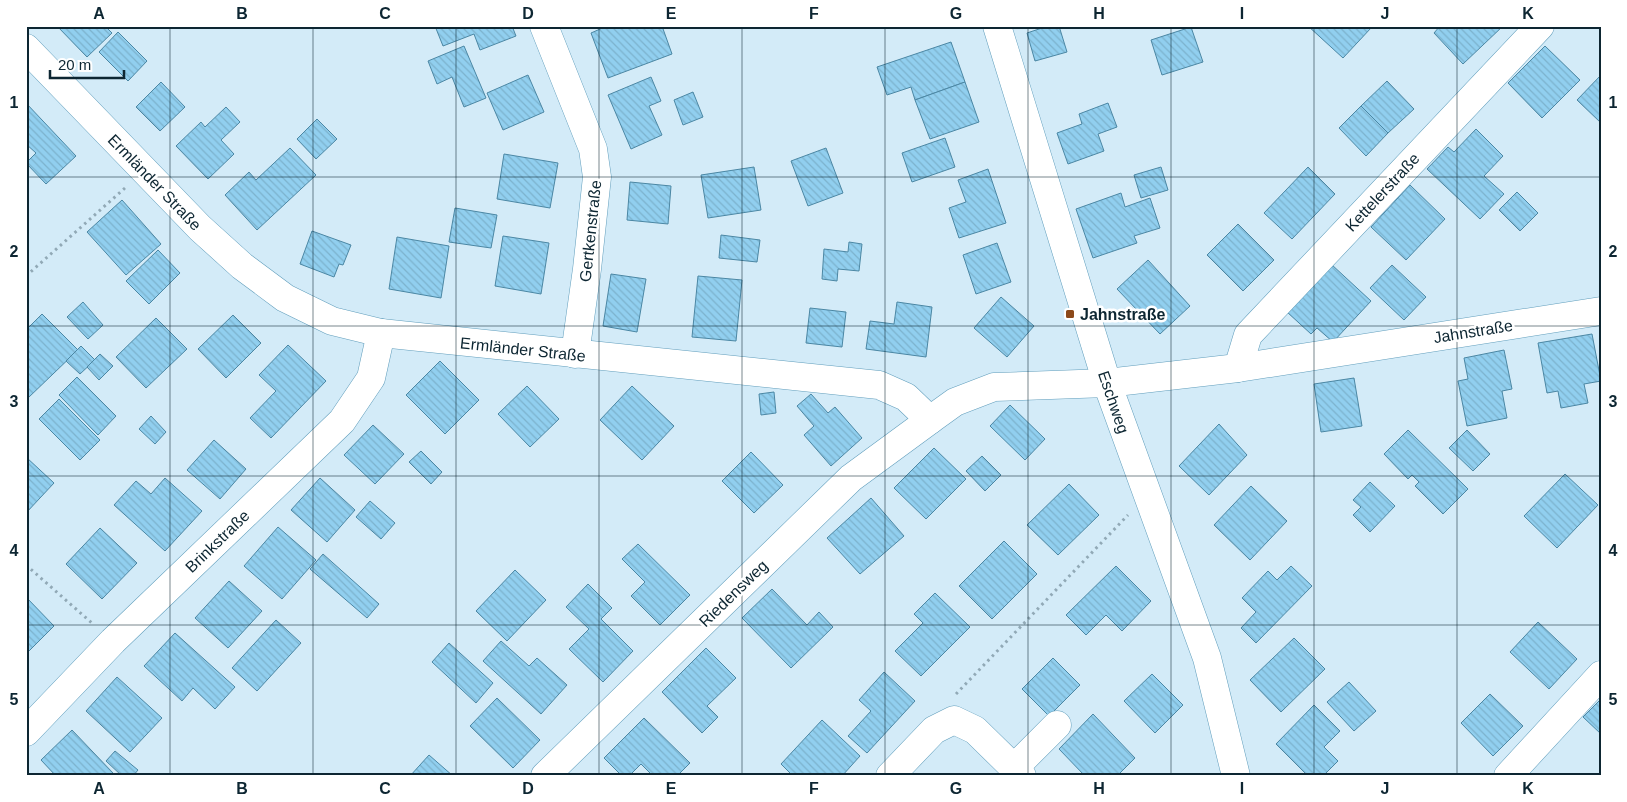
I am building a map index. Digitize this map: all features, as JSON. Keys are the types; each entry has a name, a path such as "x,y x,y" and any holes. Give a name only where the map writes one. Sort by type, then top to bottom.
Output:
{"street":[{"name":"Gertkenstraße","path":"544,26 593,149 597,177 575,354"},
{"name":"Eschweg","path":"997,26 1106,382 1207,658 1236,776"},
{"name":"Kettelerstraße","path":"1238,368 1248,335 1540,26"},
{"name":"Ermländer Straße","path":"26,48 200,228 242,266 285,298 332,321 381,333 879,385 906,397 930,420"},
{"name":"Jahnstraße","path":"1106,382 1238,368 1601,311"},
{"name":"Brinkstraße","path":"26,732 113,641 342,421 371,378 381,333"},
{"path":"930,420 955,402 994,387 1106,382"},
{"name":"Riedensweg","path":"545,776 851,478 930,420"},
{"path":"1508,776 1601,675"},
{"path":"890,776 934,730 954,720 975,730 1018,772 1057,725"}],"path":[{"path":"26,276 144,171"},
{"path":"954,720 956,693 1148,495"},
{"path":"26,565 113,641"}],"building":[{"path":"57,26 105,26 112,33 87,57"},
{"path":"435,26 512,26 516,36 480,50 474,34 443,46"},
{"path":"607,26 662,26 672,54 608,78 591,33"},
{"path":"1048,26 1059,26 1067,52 1035,61 1027,33"},
{"path":"1308,26 1369,26 1371,28 1343,58"},
{"path":"1440,26 1503,26 1463,64 1434,33"},
{"path":"1191,27 1203,62 1162,75 1151,40"},
{"path":"118,32 147,61 128,81 99,52"},
{"path":"951,42 965,82 915,100 911,87 887,95 877,67"},
{"path":"464,46 486,98 464,107 452,77 437,84 428,61"},
{"path":"1545,46 1580,80 1542,118 1508,83"},
{"path":"528,75 544,112 503,130 487,93"},
{"path":"1601,75 1601,123 1577,100"},
{"path":"651,77 661,101 649,106 662,135 631,149 608,95"},
{"path":"1387,81 1414,109 1388,133 1361,106"},
{"path":"161,82 185,107 160,131 136,107"},
{"path":"965,82 979,122 930,139 915,100"},
{"path":"693,92 703,117 683,125 674,100"},
{"path":"26,103 76,156 46,184 26,163 36,153 26,144"},
{"path":"1108,103 1117,127 1098,134 1104,151 1068,164 1057,133 1082,124 1079,114"},
{"path":"1361,106 1388,133 1366,156 1339,128"},
{"path":"226,107 240,122 221,140 234,154 208,179 176,146 201,122 205,127"},
{"path":"317,119 337,139 316,159 297,139"},
{"path":"1476,129 1503,156 1484,176 1504,194 1480,219 1427,169 1448,147 1454,152"},
{"path":"945,138 955,167 912,182 902,153"},
{"path":"290,148 316,175 257,230 225,195 249,172 256,180"},
{"path":"826,148 843,193 808,206 791,161"},
{"path":"504,154 558,163 550,208 497,199"},
{"path":"754,167 761,210 708,218 701,175"},
{"path":"1161,167 1168,190 1141,198 1134,175"},
{"path":"1308,167 1335,194 1292,239 1264,213"},
{"path":"988,169 1006,223 959,238 949,208 966,202 958,180"},
{"path":"630,182 671,186 668,224 627,220"},
{"path":"1410,185 1445,219 1406,260 1371,227"},
{"path":"1517,192 1538,213 1520,231 1499,210"},
{"path":"1121,193 1125,207 1150,198 1160,228 1134,236 1137,243 1093,258 1076,209"},
{"path":"122,200 161,244 126,275 87,232"},
{"path":"455,208 497,215 491,248 449,242"},
{"path":"1238,224 1274,260 1243,291 1207,255"},
{"path":"312,231 351,245 343,265 339,264 334,277 300,264"},
{"path":"721,235 760,240 757,262 719,258"},
{"path":"503,236 549,243 541,294 495,286"},
{"path":"397,237 449,246 441,298 389,289"},
{"path":"849,242 862,244 859,271 838,269 837,281 822,279 824,249 848,252"},
{"path":"997,243 1011,282 976,294 963,255"},
{"path":"158,250 180,273 149,304 126,281"},
{"path":"1148,260 1190,306 1160,334 1117,289"},
{"path":"1331,264 1371,301 1333,342 1317,328 1311,334 1287,312"},
{"path":"1392,265 1426,297 1404,320 1370,288"},
{"path":"611,274 646,279 637,332 603,326"},
{"path":"698,276 742,280 736,341 692,337"},
{"path":"1001,297 1034,326 1007,357 974,328"},
{"path":"83,302 103,325 88,339 67,317"},
{"path":"897,302 932,307 926,357 866,349 870,321 894,324"},
{"path":"810,308 846,312 842,347 806,343"},
{"path":"42,314 78,350 28,398 26,396 26,330"},
{"path":"233,315 261,343 226,378 198,349"},
{"path":"156,318 187,349 146,388 116,357"},
{"path":"1592,334 1601,381 1584,384 1588,403 1561,408 1558,391 1547,393 1538,343"},
{"path":"288,345 326,381 271,438 250,418 276,391 259,375"},
{"path":"81,346 95,360 80,374 66,361"},
{"path":"1504,350 1512,389 1502,391 1507,418 1467,426 1458,381 1468,379 1464,358"},
{"path":"100,354 113,366 99,380 87,367"},
{"path":"440,361 479,400 445,434 406,395"},
{"path":"77,377 116,416 98,435 59,395"},
{"path":"1354,378 1362,426 1321,432 1314,384"},
{"path":"527,386 559,419 530,447 498,414"},
{"path":"632,386 674,426 642,460 600,420"},
{"path":"774,392 776,413 761,415 759,394"},
{"path":"811,394 828,413 835,407 862,438 831,466 804,435 814,426 797,406"},
{"path":"59,399 100,440 80,460 39,419"},
{"path":"1010,405 1045,439 1025,460 990,426"},
{"path":"151,416 166,432 155,444 139,429"},
{"path":"1219,424 1247,455 1209,495 1179,466"},
{"path":"373,425 404,454 375,484 344,455"},
{"path":"1408,430 1468,489 1443,514 1415,486 1419,482 1412,475 1408,479 1384,454"},
{"path":"1467,430 1490,454 1473,471 1449,448"},
{"path":"214,440 246,469 220,499 187,470"},
{"path":"934,448 966,479 926,519 894,488"},
{"path":"421,451 442,472 431,484 409,462"},
{"path":"751,452 783,485 754,513 722,481"},
{"path":"982,456 1001,475 985,491 966,471"},
{"path":"26,457 54,483 26,513"},
{"path":"1565,474 1598,505 1557,548 1524,516"},
{"path":"165,478 202,511 165,551 114,505 136,481 151,494"},
{"path":"320,478 355,510 327,542 291,510"},
{"path":"1370,482 1395,506 1370,532 1353,515 1361,507 1353,500"},
{"path":"1069,484 1099,515 1058,555 1027,525"},
{"path":"1251,486 1287,521 1250,560 1214,525"},
{"path":"871,498 904,536 860,574 827,538"},
{"path":"370,501 395,523 381,539 356,517"},
{"path":"278,527 316,560 282,599 244,566"},
{"path":"100,528 137,563 102,599 66,564"},
{"path":"1004,541 1037,574 992,619 959,586"},
{"path":"638,544 690,595 660,625 631,596 645,582 622,559"},
{"path":"323,554 379,604 367,618 310,569"},
{"path":"1116,566 1151,601 1122,631 1106,615 1086,635 1066,615"},
{"path":"1291,566 1312,586 1256,643 1241,628 1256,612 1242,598 1268,571 1277,580"},
{"path":"515,570 546,600 507,641 476,611"},
{"path":"229,581 262,611 228,648 195,618"},
{"path":"588,584 612,608 601,619 633,651 603,682 569,649 589,629 566,607"},
{"path":"772,589 807,625 819,612 833,627 791,668 742,618"},
{"path":"935,593 970,627 921,676 895,651 923,623 914,614"},
{"path":"26,597 54,626 26,654"},
{"path":"276,620 301,643 257,691 232,668"},
{"path":"1538,622 1577,659 1549,689 1510,652"},
{"path":"175,633 235,687 215,709 193,688 182,701 144,666"},
{"path":"1294,638 1325,669 1281,712 1250,680"},
{"path":"501,641 529,666 537,658 567,685 541,714 483,661"},
{"path":"449,643 493,683 476,703 432,662"},
{"path":"706,648 736,678 707,706 718,717 702,733 662,692"},
{"path":"1053,658 1080,685 1049,716 1022,689"},
{"path":"884,672 915,701 867,753 848,736 871,711 859,700"},
{"path":"1152,674 1183,705 1155,733 1124,701"},
{"path":"117,677 162,718 130,752 86,711"},
{"path":"1349,682 1376,711 1354,731 1327,702"},
{"path":"1490,694 1523,726 1493,756 1461,723"},
{"path":"497,698 540,740 513,768 470,726"},
{"path":"1601,699 1601,734 1583,717"},
{"path":"1314,705 1340,731 1324,747 1338,761 1323,776 1308,776 1276,744"},
{"path":"1093,714 1135,758 1117,776 1085,776 1059,749"},
{"path":"644,718 690,763 677,776 653,776 641,764 629,776 622,776 604,758"},
{"path":"822,720 860,756 842,776 793,776 781,764"},
{"path":"72,730 113,773 110,776 56,776 41,760"},
{"path":"115,751 138,770 133,776 122,776 106,761"},
{"path":"429,755 453,776 410,776"}],"place":[{"name":"Jahnstraße","path":"1070,314"}]}
